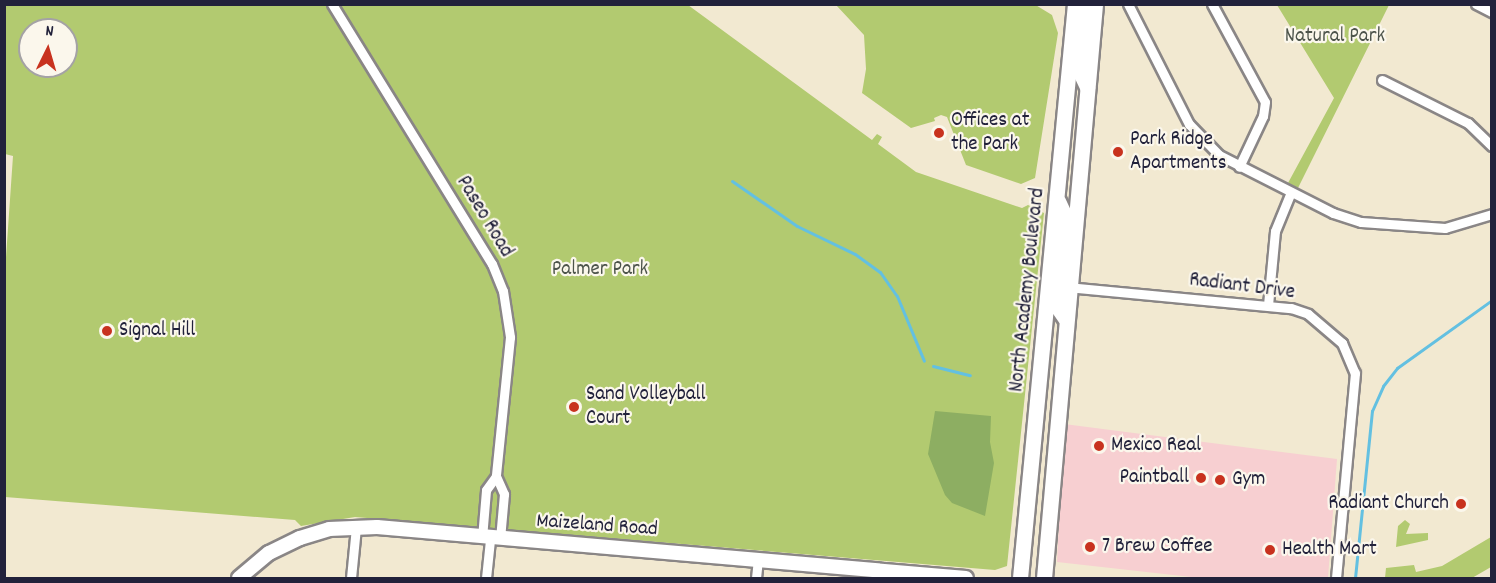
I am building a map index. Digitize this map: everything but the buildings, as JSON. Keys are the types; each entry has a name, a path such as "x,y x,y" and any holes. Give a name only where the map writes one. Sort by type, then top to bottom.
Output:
{"main road":[{"name":"North Academy Boulevard","path":"1020,579 1058,201 1075,4"},
{"path":"1086,4 1080,72 1087,87"},
{"name":"North Academy Boulevard","path":"1044,579 1067,287 1095,4"},
{"path":"1058,201 1065,216 1058,308 1065,318"},
{"name":"Maizeland Road","path":"238,579 284,544 316,532 356,527 758,559 966,579"}],"street":[{"name":"Paseo Road","path":"332,4 492,264 503,291 510,338 496,476 486,490 490,539"},
{"path":"1128,4 1190,124 1210,149 1239,166 1346,219 1371,224 1445,228 1491,214"},
{"path":"1212,4 1265,102 1263,116 1239,166"},
{"path":"1476,4 1491,12"},
{"path":"1383,80 1468,123 1491,146"},
{"path":"1268,305 1275,231 1291,192"},
{"name":"Radiant Drive","path":"1067,287 1268,305 1299,310 1315,320 1342,343 1353,366 1336,579"},
{"name":"Paseo Road","path":"490,539 504,494 496,476"},
{"path":"351,579 356,527"},
{"path":"486,579 490,539"},
{"path":"756,579 758,559"}],"shaded area":[{"path":"1064,424 1337,459 1328,578 1200,578 1057,562"}],"green space":[{"path":"1034,4 1052,15 1058,33 1035,178 1021,184 966,165 947,117 941,115 934,118 935,121 911,128 862,93 866,69 864,35 836,5"},
{"name":"Palmer Park","path":"5,5 688,5 872,140 877,134 882,137 878,144 916,172 1022,208 1028,205 1044,213 1007,566 995,570 355,517 301,526 295,520 5,497 4,286 13,156 5,154"},
{"name":"Natural Park","path":"1277,5 1389,5 1298,188 1288,183 1334,98"},
{"path":"935,411 991,416 990,442 994,463 985,516 952,503 945,495 928,454"},
{"path":"1405,520 1410,524 1406,534 1428,533 1428,540 1396,547 1398,526"},
{"path":"1491,537 1491,567 1472,578 1385,578 1386,568 1414,565 1416,572 1442,566"}],"waterway":[{"path":"732,181 797,226 855,254 880,272 897,296 924,361"},
{"path":"1355,578 1372,411 1383,386 1397,368 1492,300"},
{"path":"933,366 970,375"}],"place":[{"name":"Offices at the Park","path":"939,133"},
{"name":"Park Ridge Apartments","path":"1118,152"},
{"name":"Signal Hill","path":"107,331"},
{"name":"Sand Volleyball Court","path":"574,407"},
{"name":"Mexico Real","path":"1099,446"},
{"name":"Paintball","path":"1201,478"},
{"name":"Gym","path":"1220,480"},
{"name":"Radiant Church","path":"1461,504"},
{"name":"7 Brew Coffee","path":"1090,547"},
{"name":"Health Mart","path":"1270,550"}]}
